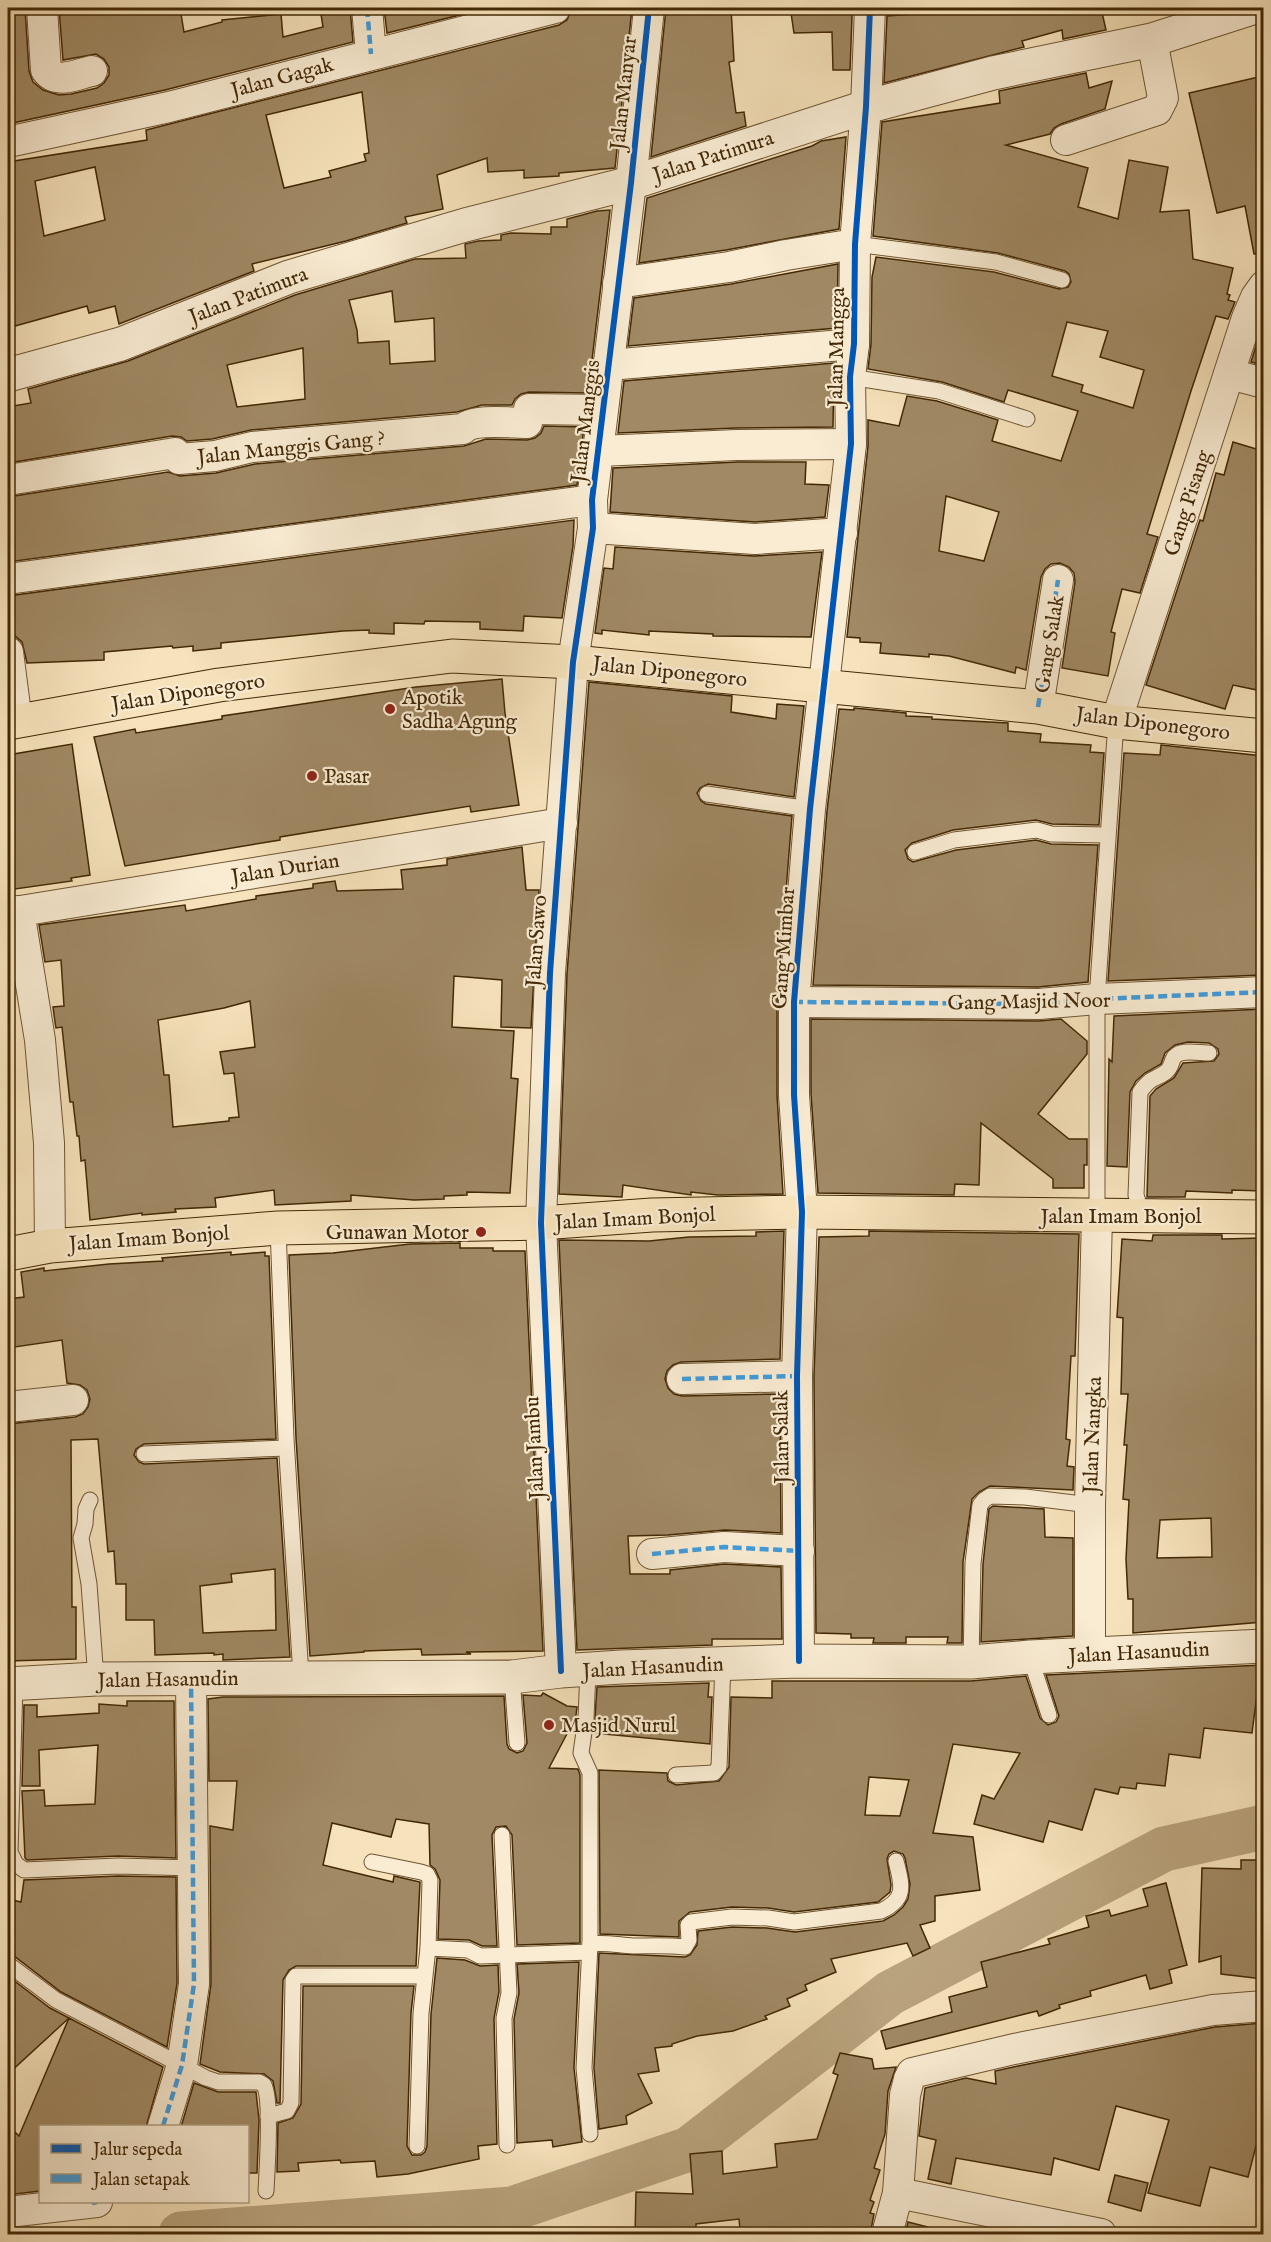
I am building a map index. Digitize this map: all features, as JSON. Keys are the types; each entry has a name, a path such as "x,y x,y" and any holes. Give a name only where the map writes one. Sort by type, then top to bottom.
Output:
{"highway":[{"name":"Jalan Diponegoro","path":"12,723 219,685 452,656 573,662 1038,707 1116,722 1263,736"},
{"name":"Jalan Imam Bonjol","path":"8,1254 50,1246 278,1228 541,1223 652,1215 802,1212 1263,1217"}],"street":[{"path":"42,8 46,70 50,76 58,79 92,70"},
{"path":"367,8 371,54"},
{"name":"Jalan Gagak","path":"8,142 169,107 555,8"},
{"name":"Jalan Manyar","path":"631,183 649,8"},
{"name":"Jalan Mangga","path":"824,686 851,444 850,377 854,344 855,244 866,107 870,8"},
{"name":"Jalan Patimura","path":"8,375 121,344 289,277 465,225 631,183 866,107 1163,27 1252,8"},
{"path":"1066,140 1158,110 1163,98 1163,27"},
{"name":"Jalan Manggis","path":"573,662 631,183"},
{"path":"618,283 729,267 855,244"},
{"name":"Gang Pisang","path":"1116,722 1247,318 1263,286"},
{"path":"609,365 854,344"},
{"path":"1229,374 1263,383"},
{"name":"Jalan Manggis Gang ?","path":"8,480 175,453 178,459 215,456 252,447 463,429 467,425 493,422 527,423 529,409 602,410"},
{"path":"598,451 737,445 851,444"},
{"path":"8,579 592,514 755,539 842,533"},
{"name":"Gang Salak","path":"1038,707 1058,580"},
{"path":"8,652 12,723"},
{"name":"Jalan Sawo","path":"541,1223 550,973 573,662"},
{"name":"Gang Mimbar","path":"802,1212 794,1095 794,1002 810,809 824,686"},
{"name":"Jalan Durian","path":"13,912 562,823"},
{"path":"13,912 40,1040 49,1143 50,1246"},
{"name":"Gang Masjid Noor","path":"794,1002 1039,1004 1097,999 1263,992"},
{"name":"Jalan Salak","path":"799,1661 797,1376 802,1212"},
{"name":"Jalan Nangka","path":"1090,1655 1090,1505 1097,1216"},
{"name":"Jalan Jambu","path":"541,1223 574,1670"},
{"path":"682,1379 797,1376"},
{"path":"8,1407 73,1400"},
{"path":"652,1554 724,1547 799,1551"},
{"name":"Jalan Hasanudin","path":"11,1685 96,1679 191,1680 301,1676 512,1677 621,1667 799,1661 900,1667 1030,1657 1263,1646"},
{"path":"164,2125 182,2065 194,1984 191,1680"},
{"path":"887,2235 898,2193 905,2095 912,2073 1014,2049 1213,2010 1263,2006"},
{"path":"898,2193 1101,2235"},
{"path":"8,2212 88,2203"}],"lane":[{"path":"855,244 996,262 1062,280"},
{"path":"850,377 939,392 1027,419"},
{"path":"1097,1216 1097,999 1116,722"},
{"path":"708,794 810,809"},
{"path":"915,852 954,840 1037,830 1051,834 1107,835"},
{"path":"1142,1215 1136,1195 1140,1092 1150,1079 1170,1068 1177,1054 1209,1053"},
{"path":"278,1228 286,1448 301,1676"},
{"path":"144,1454 286,1448"},
{"path":"971,1662 973,1563 980,1505 990,1496 1025,1497 1090,1505"},
{"path":"90,1500 86,1509 81,1538 88,1584 96,1679"},
{"path":"1030,1657 1049,1715"},
{"path":"676,1775 714,1773 719,1767 723,1664"},
{"path":"574,1670 586,1718 581,1753 590,1773 589,1948 584,2068 590,2134"},
{"path":"512,1677 517,1743"},
{"path":"11,1685 10,1851 16,1864 24,1870 118,1866 194,1868"},
{"path":"502,1836 509,1993 504,2018 507,2145"},
{"path":"428,1948 468,1950 480,1956 507,1956 589,1948 604,1942 630,1946 685,1947 689,1940 688,1925 691,1922 732,1917 768,1918 794,1922 881,1911 893,1905 901,1893 896,1861"},
{"path":"372,1862 427,1874 429,1880 428,1948 421,2013 417,2146"},
{"path":"8,1964 56,2000 182,2065 218,2082 259,2082 264,2085 267,2091 268,2116 266,2191"},
{"path":"268,2116 287,2110 291,2103 293,1980 296,1976 424,1976"}],"building":[{"path":"8,8 25,8 29,71 33,82 43,90 59,95 97,88 109,75 109,67 104,59 96,54 63,60 59,8 112,8 113,14 141,8 180,8 184,32 222,22 222,20 281,14 283,37 323,27 320,8 350,8 353,42 165,90 8,124"},
{"path":"384,8 488,8 387,33"},
{"path":"572,8 632,8 615,168 559,173 559,176 524,178 524,170 488,172 487,158 437,175 443,209 405,217 407,223 346,241 252,264 254,271 119,324 115,306 89,313 87,306 8,328 8,162 147,140 146,130 559,25 567,20","holes":["362,92 369,153 364,154 366,161 329,171 331,177 284,188 266,115","95,167 105,220 44,236 35,181"]},
{"path":"666,8 731,8 734,61 729,62 736,113 744,112 746,126 651,157"},
{"path":"814,8 851,8 850,70 833,70 832,32 794,33 791,13 814,10"},
{"path":"912,8 1101,8 1106,30 1063,39 1062,30 1022,41 1024,47 884,83 887,16 913,14"},
{"path":"1086,73 1089,88 1112,81 1105,109 1061,124 1050,134 1006,145 1088,168 1078,207 1118,219 1129,160 1168,167 1160,212 1189,210 1193,259 1233,268 1227,294 1230,295 1228,300 1235,302 1228,319 1216,316 1191,391 1147,534 1158,537 1140,593 1122,589 1111,632 1115,633 1108,676 1062,668 1075,582 1074,573 1069,567 1060,563 1051,564 1041,577 1026,670 1016,667 1015,673 949,656 929,654 929,657 880,653 881,643 860,642 860,638 847,637 868,446 868,420 899,426 907,396 937,401 998,420 992,441 1061,461 1078,411 1008,390 1004,402 942,382 868,369 871,344 872,277 876,257 994,272 1059,289 1068,287 1071,282 1069,274 1065,271 998,253 873,236 882,122 1000,103 999,91","holes":["1067,322 1108,331 1100,357 1144,370 1133,408 1081,392 1083,385 1052,376","946,496 999,512 984,561 939,551"]},
{"path":"1263,76 1263,253 1254,254 1245,206 1217,213 1189,93"},
{"path":"846,137 839,229 639,263 647,198 812,146 821,141"},
{"path":"610,210 588,393 529,392 521,394 512,405 482,405 457,412 251,430 212,439 187,441 181,437 172,436 8,463 8,407 31,403 28,389 128,361 295,295 415,259 466,258 465,244 501,240 501,235 511,233 551,234 551,227 567,227 567,219","holes":["392,291 395,322 434,318 435,361 390,364 389,341 358,343 349,300","303,348 305,399 237,407 227,365"]},
{"path":"838,264 837,328 628,346 634,298 731,284"},
{"path":"1263,323 1263,365 1251,362"},
{"path":"834,363 833,427 618,433 624,381"},
{"path":"544,426 584,427 577,485 8,562 8,497 168,472 180,476 216,473 255,464 464,446 486,439 527,440 535,438"},
{"path":"1233,442 1263,451 1257,478 1263,480 1263,687 1258,686 1257,690 1233,685 1225,709 1146,685 1200,520 1203,521 1216,473 1224,475"},
{"path":"737,462 806,462 805,484 829,485 825,517 755,522 610,512 613,468"},
{"path":"574,520 573,546 562,618 524,616 523,631 480,629 480,622 394,623 394,634 369,633 369,630 343,631 221,643 221,648 193,651 193,646 173,648 172,646 104,652 104,660 27,663 22,642 15,636 8,635 8,596"},
{"path":"615,547 754,556 822,552 811,637 713,636 713,634 649,631 649,635 602,630 602,634 595,633 604,568 613,569"},
{"name":"Pasar","path":"502,679 519,805 471,812 470,806 280,837 280,840 125,866 94,737 135,729 136,733 222,719 222,716 416,687"},
{"path":"589,682 732,696 731,712 776,719 777,704 804,706 794,797 708,784 700,788 697,793 701,801 706,804 792,816 777,1002 777,1095 783,1194 718,1195 691,1192 691,1195 623,1185 622,1197 559,1194 567,974"},
{"path":"854,708 906,713 906,716 932,717 932,719 1008,723 1008,731 1041,734 1040,742 1091,745 1090,752 1104,753 1099,825 1052,824 1036,820 953,830 912,843 905,850 908,859 913,862 956,850 1036,840 1051,844 1098,845 1088,982 1038,987 813,985 827,811 839,709 854,710"},
{"path":"72,744 90,875 71,878 72,881 8,890 8,755"},
{"path":"1161,745 1263,756 1263,975 1108,981 1124,753 1160,755"},
{"path":"522,847 526,890 539,890 531,1028 501,1027 502,980 454,976 452,1027 514,1031 511,1078 518,1079 510,1193 467,1192 467,1195 444,1196 444,1199 414,1200 351,1195 351,1201 275,1205 274,1190 215,1198 216,1207 175,1209 176,1212 142,1215 142,1213 90,1220 85,1160 81,1161 73,1102 70,1102 62,1027 56,1028 53,1007 64,1006 61,960 45,962 39,925 185,905 186,911 256,899 256,896 313,888 313,884 335,881 337,891 403,889 401,870 447,865 447,859","holes":["250,1001 255,1047 220,1052 224,1074 234,1073 239,1117 229,1118 229,1121 173,1127 169,1075 164,1075 158,1020"]},
{"path":"1263,1009 1263,1191 1232,1190 1232,1193 1186,1191 1185,1197 1147,1197 1150,1096 1156,1089 1174,1078 1183,1063 1214,1061 1219,1054 1218,1049 1209,1043 1188,1042 1175,1045 1165,1053 1161,1064 1136,1081 1130,1092 1127,1167 1107,1166 1109,1059 1112,1062 1114,1016"},
{"path":"811,1019 1039,1021 1061,1019 1087,1041 1087,1054 1038,1114 1069,1139 1087,1139 1084,1188 1053,1188 1053,1179 981,1123 979,1185 955,1184 954,1195 818,1193 811,1094"},
{"path":"784,1231 780,1359 681,1362 673,1365 667,1371 665,1379 668,1388 674,1394 682,1396 780,1394 781,1533 725,1530 628,1536 630,1574 670,1574 670,1570 724,1564 781,1567 782,1639 712,1639 712,1645 577,1650 559,1240 649,1241 689,1237 756,1236 756,1232"},
{"path":"869,1231 1079,1234 1075,1356 1071,1356 1066,1439 1070,1440 1067,1466 1074,1467 1073,1490 990,1486 972,1499 963,1562 962,1643 947,1643 948,1637 906,1637 906,1643 873,1643 874,1638 851,1638 851,1634 816,1633 814,1376 819,1237 869,1236"},
{"path":"1153,1235 1222,1235 1222,1239 1263,1238 1263,1445 1258,1445 1263,1622 1133,1633 1133,1599 1128,1599 1126,1559 1129,1500 1123,1499 1128,1394 1121,1394 1123,1318 1117,1317 1122,1239 1152,1241","holes":["1211,1518 1212,1557 1157,1558 1160,1520"]},
{"path":"460,1243 460,1248 525,1251 543,1651 422,1655 421,1649 310,1656 296,1438 289,1255 333,1253 410,1244"},
{"path":"231,1252 231,1255 265,1252 265,1256 269,1256 276,1439 144,1444 136,1449 134,1455 139,1462 144,1464 277,1458 290,1657 223,1660 223,1654 214,1655 214,1653 155,1655 154,1620 126,1620 126,1584 116,1584 114,1551 108,1552 98,1439 71,1440 72,1607 76,1607 76,1659 8,1661 8,1628 12,1628 12,1553 8,1554 8,1424 75,1417 83,1414 90,1399 87,1390 80,1385 67,1383 62,1340 8,1348 8,1299 24,1297 21,1272 44,1268 44,1271 163,1261 162,1258","holes":["275,1569 276,1630 203,1633 200,1586 232,1582 231,1574"]},
{"path":"993,1506 1044,1509 1045,1537 1073,1538 1073,1636 981,1642 983,1564 989,1509"},
{"path":"1263,1665 1263,1679 1259,1679 1252,1733 1204,1728 1200,1758 1169,1754 1165,1786 1137,1783 1136,1789 1120,1787 1118,1794 1095,1789 1082,1830 1049,1821 1043,1842 974,1824 982,1795 994,1799 1020,1753 953,1744 933,1833 973,1837 980,1890 935,1896 935,1921 920,1925 930,1948 913,1956 907,1943 831,1959 836,1972 805,1985 807,1990 787,1999 790,2006 765,2016 767,2019 733,2031 697,2036 672,2044 672,2046 655,2048 659,2071 638,2074 652,2103 626,2116 627,2124 599,2129 594,2068 599,1953 685,1957 690,1955 697,1945 698,1931 732,1927 795,1932 883,1921 903,1907 908,1899 910,1884 905,1858 903,1854 894,1851 887,1859 890,1892 878,1902 794,1912 768,1908 732,1907 690,1912 679,1921 679,1937 600,1934 599,1770 667,1773 668,1781 676,1785 719,1781 729,1767 731,1697 772,1698 772,1681 971,1681 1026,1676 1040,1718 1048,1725 1056,1722 1059,1716 1046,1675","holes":["869,1777 909,1780 900,1816 865,1815"]},
{"path":"709,1683 708,1697 712,1697 710,1744 594,1733 597,1687"},
{"path":"543,1693 567,1706 577,1707 574,1731 569,1730 549,1768 578,1769 580,1775 580,1943 517,1945 512,1835 506,1826 496,1827 492,1835 497,1946 482,1946 469,1940 438,1939 440,1880 435,1869 430,1865 429,1824 396,1819 391,1837 332,1823 323,1865 393,1882 394,1876 420,1882 416,1966 296,1966 289,1970 283,1980 280,2103 277,2103 273,2081 264,2074 220,2072 200,2064 211,1984 210,1826 233,1830 237,1781 209,1781 208,1699 223,1697 504,1696 507,1744 509,1749 517,1753 523,1751 527,1743 523,1695 541,1696"},
{"path":"127,1701 174,1701 176,1858 118,1856 27,1860 25,1858 22,1791 44,1790 45,1806 95,1804 98,1745 39,1750 40,1786 22,1786 24,1705 37,1705 37,1717 99,1713 99,1704 127,1706"},
{"path":"1241,1860 1263,1860 1263,1928 1257,1928 1263,1955 1263,1979 1221,1974 1221,1956 1199,1962 1202,1868 1241,1869"},
{"path":"118,1876 176,1877 177,1983 167,2047 61,1992 14,1956 8,1954 8,1899 21,1902 24,1880"},
{"path":"1166,1883 1187,1965 1169,1970 1172,1983 1150,1989 1146,1975 1090,1991 1091,1996 1059,2005 1060,2008 1039,2016 1037,2011 886,2049 881,2031 952,2012 949,1997 987,1987 981,1962 1050,1944 1048,1939 1089,1927 1086,1916 1109,1910 1111,1916 1148,1906 1143,1889"},
{"path":"437,1958 465,1960 480,1966 498,1965 499,1992 494,2018 497,2144 478,2146 479,2159 408,2174 377,2177 375,2161 341,2163 340,2160 298,2163 299,2171 277,2172 278,2123 293,2118 301,2104 303,1986 414,1986 411,2013 407,2146 412,2155 421,2155 425,2152 431,2014"},
{"path":"579,1962 574,2068 582,2142 553,2147 552,2140 517,2143 514,2019 519,1993 517,1964"},
{"path":"8,1976 50,2008 69,2018 8,2074"},
{"path":"69,2018 163,2067 147,2125 39,2125 39,2191 15,2194 8,2180 8,2125 19,2136"},
{"path":"1263,2023 1260,2077 1263,2078 1263,2128 1248,2177 1210,2167 1200,2206 1148,2193 1169,2120 1116,2106 1099,2170 1054,2158 1051,2175 956,2158 951,2184 928,2179 936,2140 919,2136 925,2088 966,2078 996,2084 995,2071 1215,2027"},
{"path":"840,2053 872,2059 874,2069 896,2067 888,2091 885,2134 874,2168 880,2170 870,2200 874,2202 870,2213 874,2214 870,2235 770,2235 771,2228 740,2229 739,2219 696,2224 696,2235 635,2235 636,2192 693,2194 690,2154 722,2151 723,2174 777,2167 775,2144 817,2139 838,2075 833,2073"},
{"path":"194,2083 218,2092 256,2092 259,2120 257,2173 249,2173 249,2125 182,2125"},
{"path":"1115,2175 1148,2183 1141,2211 1108,2202"},
{"path":"908,2222 928,2227 927,2235 905,2235"}],"waterway":[{"path":"181,2234 512,2209 689,2149 890,1993 1164,1849 1264,1827"}],"marked path":[{"path":"367,8 371,54"},
{"path":"1038,707 1058,580"},
{"path":"794,1002 1039,1004 1097,999 1264,992"},
{"path":"682,1379 797,1376"},
{"path":"652,1554 724,1547 799,1551"},
{"path":"163,2125 182,2065 194,1984 191,1680"}],"cycle path":[{"path":"561,1671 541,1223 550,973 573,662 593,528 592,500 631,183 649,8"},
{"path":"799,1661 797,1376 802,1212 794,1095 794,1002 810,809 851,444 850,377 854,344 855,244 866,107 870,8"}],"place":[{"name":"Apotik Sadha Agung","path":"390,709"},
{"name":"Pasar","path":"312,776"},
{"name":"Gunawan Motor","path":"481,1232"},
{"name":"Masjid Nurul","path":"549,1725"}]}
